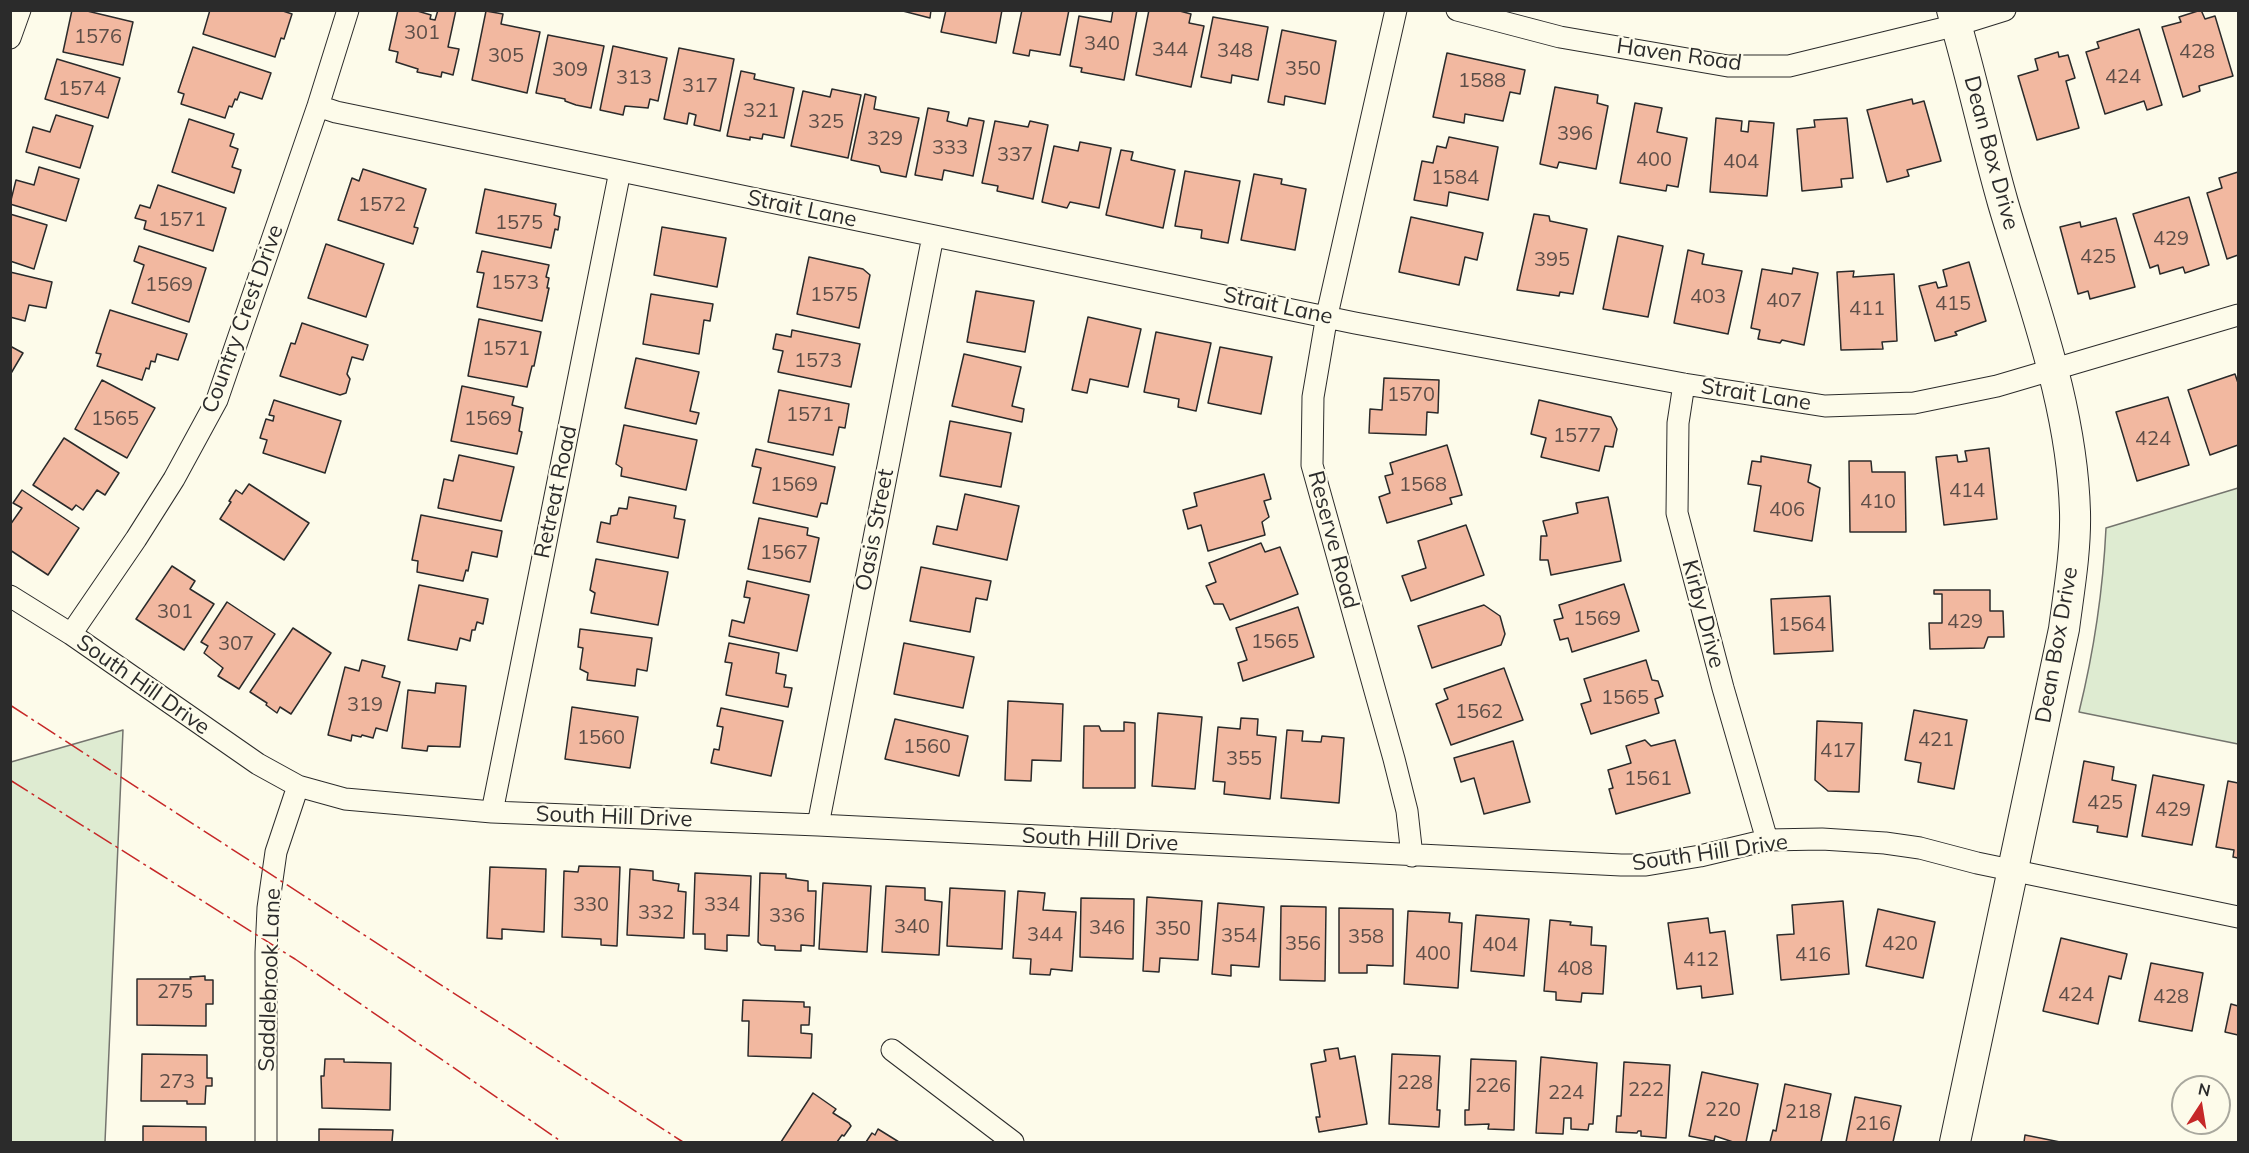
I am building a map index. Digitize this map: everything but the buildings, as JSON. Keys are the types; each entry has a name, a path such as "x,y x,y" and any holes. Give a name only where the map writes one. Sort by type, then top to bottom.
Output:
{"street":[{"path":"10,38 20,10"},
{"name":"Country Crest Drive","path":"71,634 174,479 217,400 318,106 348,10"},
{"name":"Reserve Road","path":"1396,10 1327,315 1314,397 1312,465 1407,812 1412,856"},
{"name":"Haven Road","path":"1457,10 1560,37 1728,66 1789,66 1954,18 2005,10"},
{"name":"Dean Box Drive","path":"1954,18 2003,201 2062,402 2070,449 2075,513 2072,575 2064,629 1955,1143"},
{"name":"Strait Lane","path":"318,106 336,112 1355,322 1684,384 1825,406 1914,403 1997,386 2238,315"},
{"name":"Retreat Road","path":"492,812 621,171"},
{"name":"Oasis Street","path":"818,825 933,236"},
{"name":"Kirby Drive","path":"1684,384 1678,423 1677,513 1723,688 1767,840"},
{"name":"South Hill Drive","path":"10,596 71,634 258,764 298,786 345,799 492,812 818,825 1621,866 1646,865 1700,856 1767,840 1885,843 1920,848 2238,917"},
{"name":"Saddlebrook Lane","path":"266,1143 268,908 276,852 298,786"},
{"path":"892,1050 1014,1143"}],"green space":[{"path":"2238,488 2238,744 2079,712 2097,621 2106,528"},
{"path":"123,730 105,1142 11,1142 11,762"}],"power":[{"path":"10,705 683,1142"},
{"path":"10,780 295,959 562,1142"}]}
